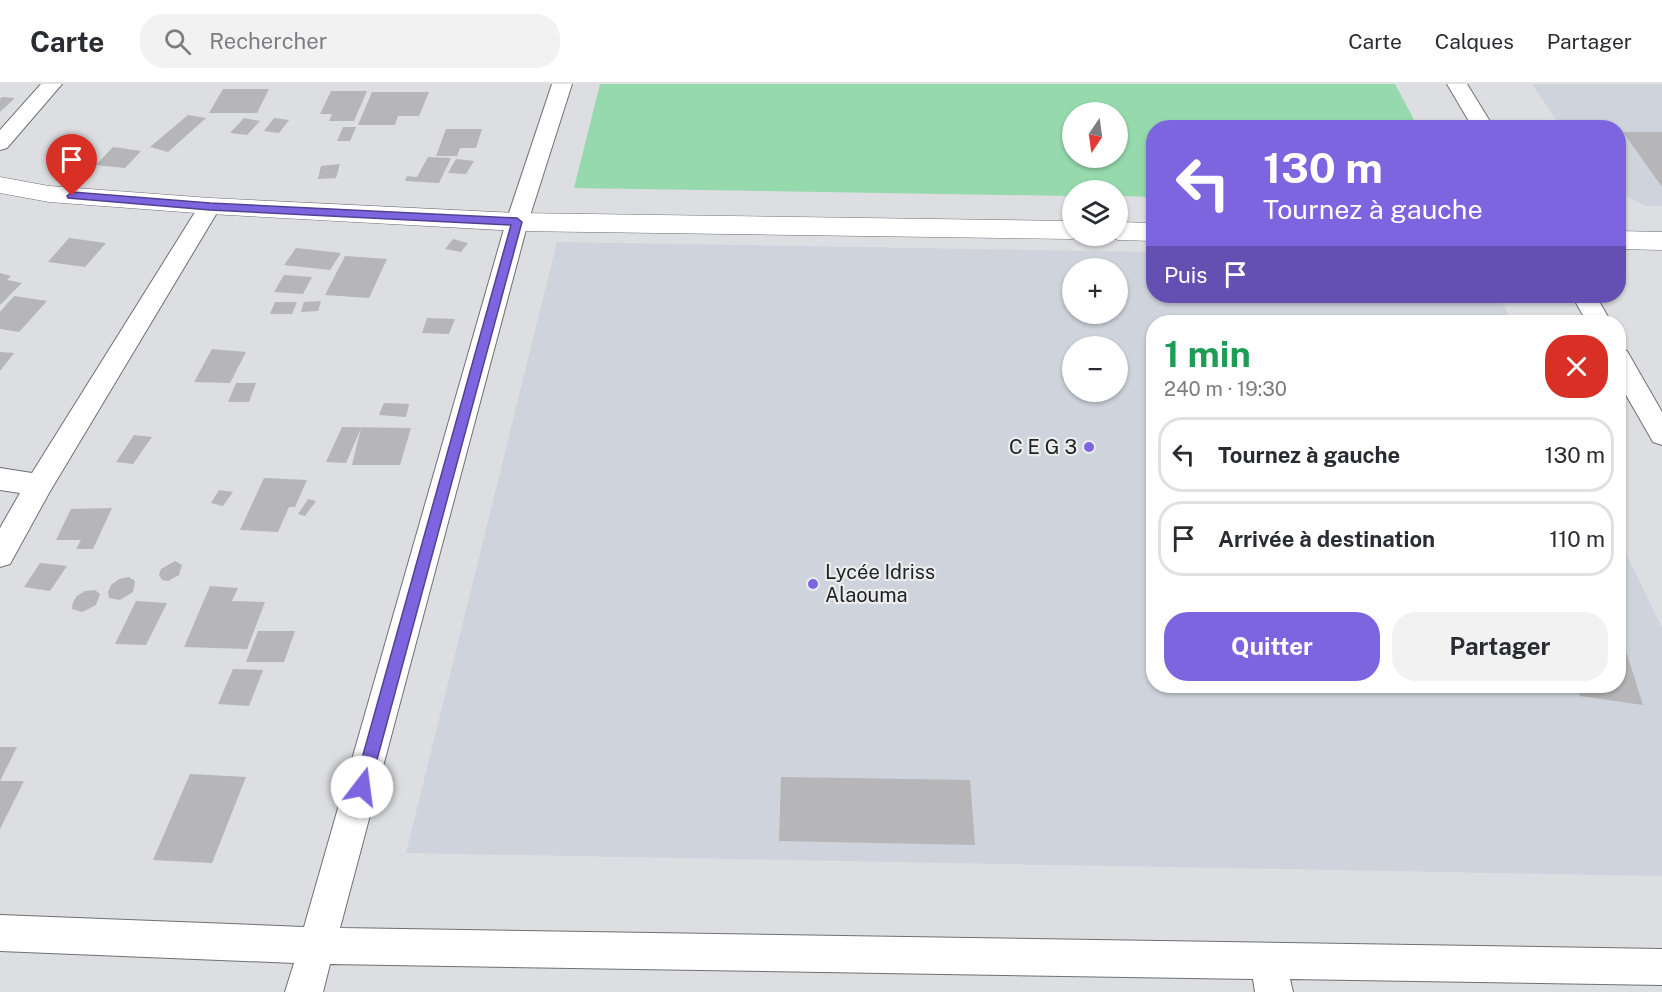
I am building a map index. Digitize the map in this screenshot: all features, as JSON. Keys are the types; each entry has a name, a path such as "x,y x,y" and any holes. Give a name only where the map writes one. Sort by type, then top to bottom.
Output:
{"street":[{"path":"0,143 52,84"},
{"path":"304,992 517,222 562,84"},
{"path":"1457,84 1479,120"},
{"path":"0,184 49,194 210,206 517,222 1062,230"},
{"path":"0,555 39,485 210,206"},
{"path":"1128,231 1146,232"},
{"path":"1626,240 1662,241"},
{"path":"1626,372 1662,435"},
{"path":"0,479 39,485"},
{"path":"0,933 318,946 1271,976 1662,967"}],"shaded area":[{"path":"1532,84 1662,84 1662,206 1646,206 1626,196 1626,120 1556,120"},
{"name":"Lycée Idriss Alaouma","path":"557,242 1146,252 1146,303 1502,303 1508,315 1146,315 1146,693 1626,693 1626,553 1662,628 1662,876 406,853"}],"green space":[{"path":"600,84 1395,84 1414,120 1146,120 1146,197 1128,196 1128,180 1062,180 1062,196 574,188"}],"building":[{"path":"223,89 269,89 257,113 209,113"},
{"path":"331,91 367,91 354,121 329,121 332,114 320,114"},
{"path":"372,92 429,92 419,116 398,116 395,125 358,125"},
{"path":"2,97 15,98 0,112 0,99"},
{"path":"188,115 206,118 168,152 150,147"},
{"path":"244,118 260,121 247,135 230,133"},
{"path":"274,118 289,120 279,133 264,131"},
{"path":"343,127 356,127 350,141 337,141"},
{"path":"446,129 482,129 476,148 460,148 457,156 436,156"},
{"path":"1626,132 1662,132 1662,187 1626,136"},
{"path":"113,147 141,151 125,168 96,165"},
{"path":"428,157 451,158 439,183 405,181 407,176 417,177"},
{"path":"456,159 474,161 466,174 448,173"},
{"path":"340,164 336,178 318,179 321,166"},
{"path":"69,238 106,243 85,267 48,262"},
{"path":"453,239 468,243 461,252 445,249"},
{"path":"296,248 341,253 330,270 284,265"},
{"path":"345,256 387,259 369,298 325,295"},
{"path":"0,273 11,276 7,280 22,283 0,305"},
{"path":"284,275 312,277 303,294 274,292"},
{"path":"14,296 47,301 19,332 0,329 0,312"},
{"path":"321,301 318,311 301,312 304,302"},
{"path":"275,302 297,302 292,314 270,314"},
{"path":"427,318 455,319 449,334 422,333"},
{"path":"212,349 246,352 230,383 194,382"},
{"path":"0,352 14,353 0,371"},
{"path":"236,383 256,383 249,402 228,402"},
{"path":"384,403 409,404 406,417 379,415"},
{"path":"342,427 411,428 400,465 352,465 361,428 346,463 326,462"},
{"path":"134,435 152,437 133,464 116,462"},
{"path":"264,478 307,480 295,507 289,507 278,532 240,530"},
{"path":"219,490 233,492 223,506 211,503"},
{"path":"308,499 316,501 305,516 298,514"},
{"path":"112,508 93,549 76,549 81,540 56,540 71,509"},
{"path":"175,561 182,565 179,575 168,581 162,580 159,575 161,569"},
{"path":"40,563 67,566 50,591 24,587"},
{"path":"129,577 135,581 133,592 120,600 109,598 108,592 111,585 119,579"},
{"path":"210,586 238,588 232,601 265,602 247,649 184,647"},
{"path":"95,590 100,594 96,605 82,612 72,609 77,596 85,591"},
{"path":"136,601 167,603 146,645 115,644"},
{"path":"258,631 295,631 284,662 246,662"},
{"path":"1626,654 1643,705 1580,696 1579,693 1626,693"},
{"path":"233,669 263,670 249,706 218,704"},
{"path":"0,747 17,747 0,781"},
{"path":"190,774 246,777 212,863 153,860"},
{"path":"781,777 970,780 975,845 779,841"},
{"path":"0,781 24,781 0,829"}],"place":[{"name":"C E G 3","path":"1089,447"},
{"name":"Lycée Idriss Alaouma","path":"813,584"}],"route":[{"path":"72,196 210,206 517,222 362,787"}]}
